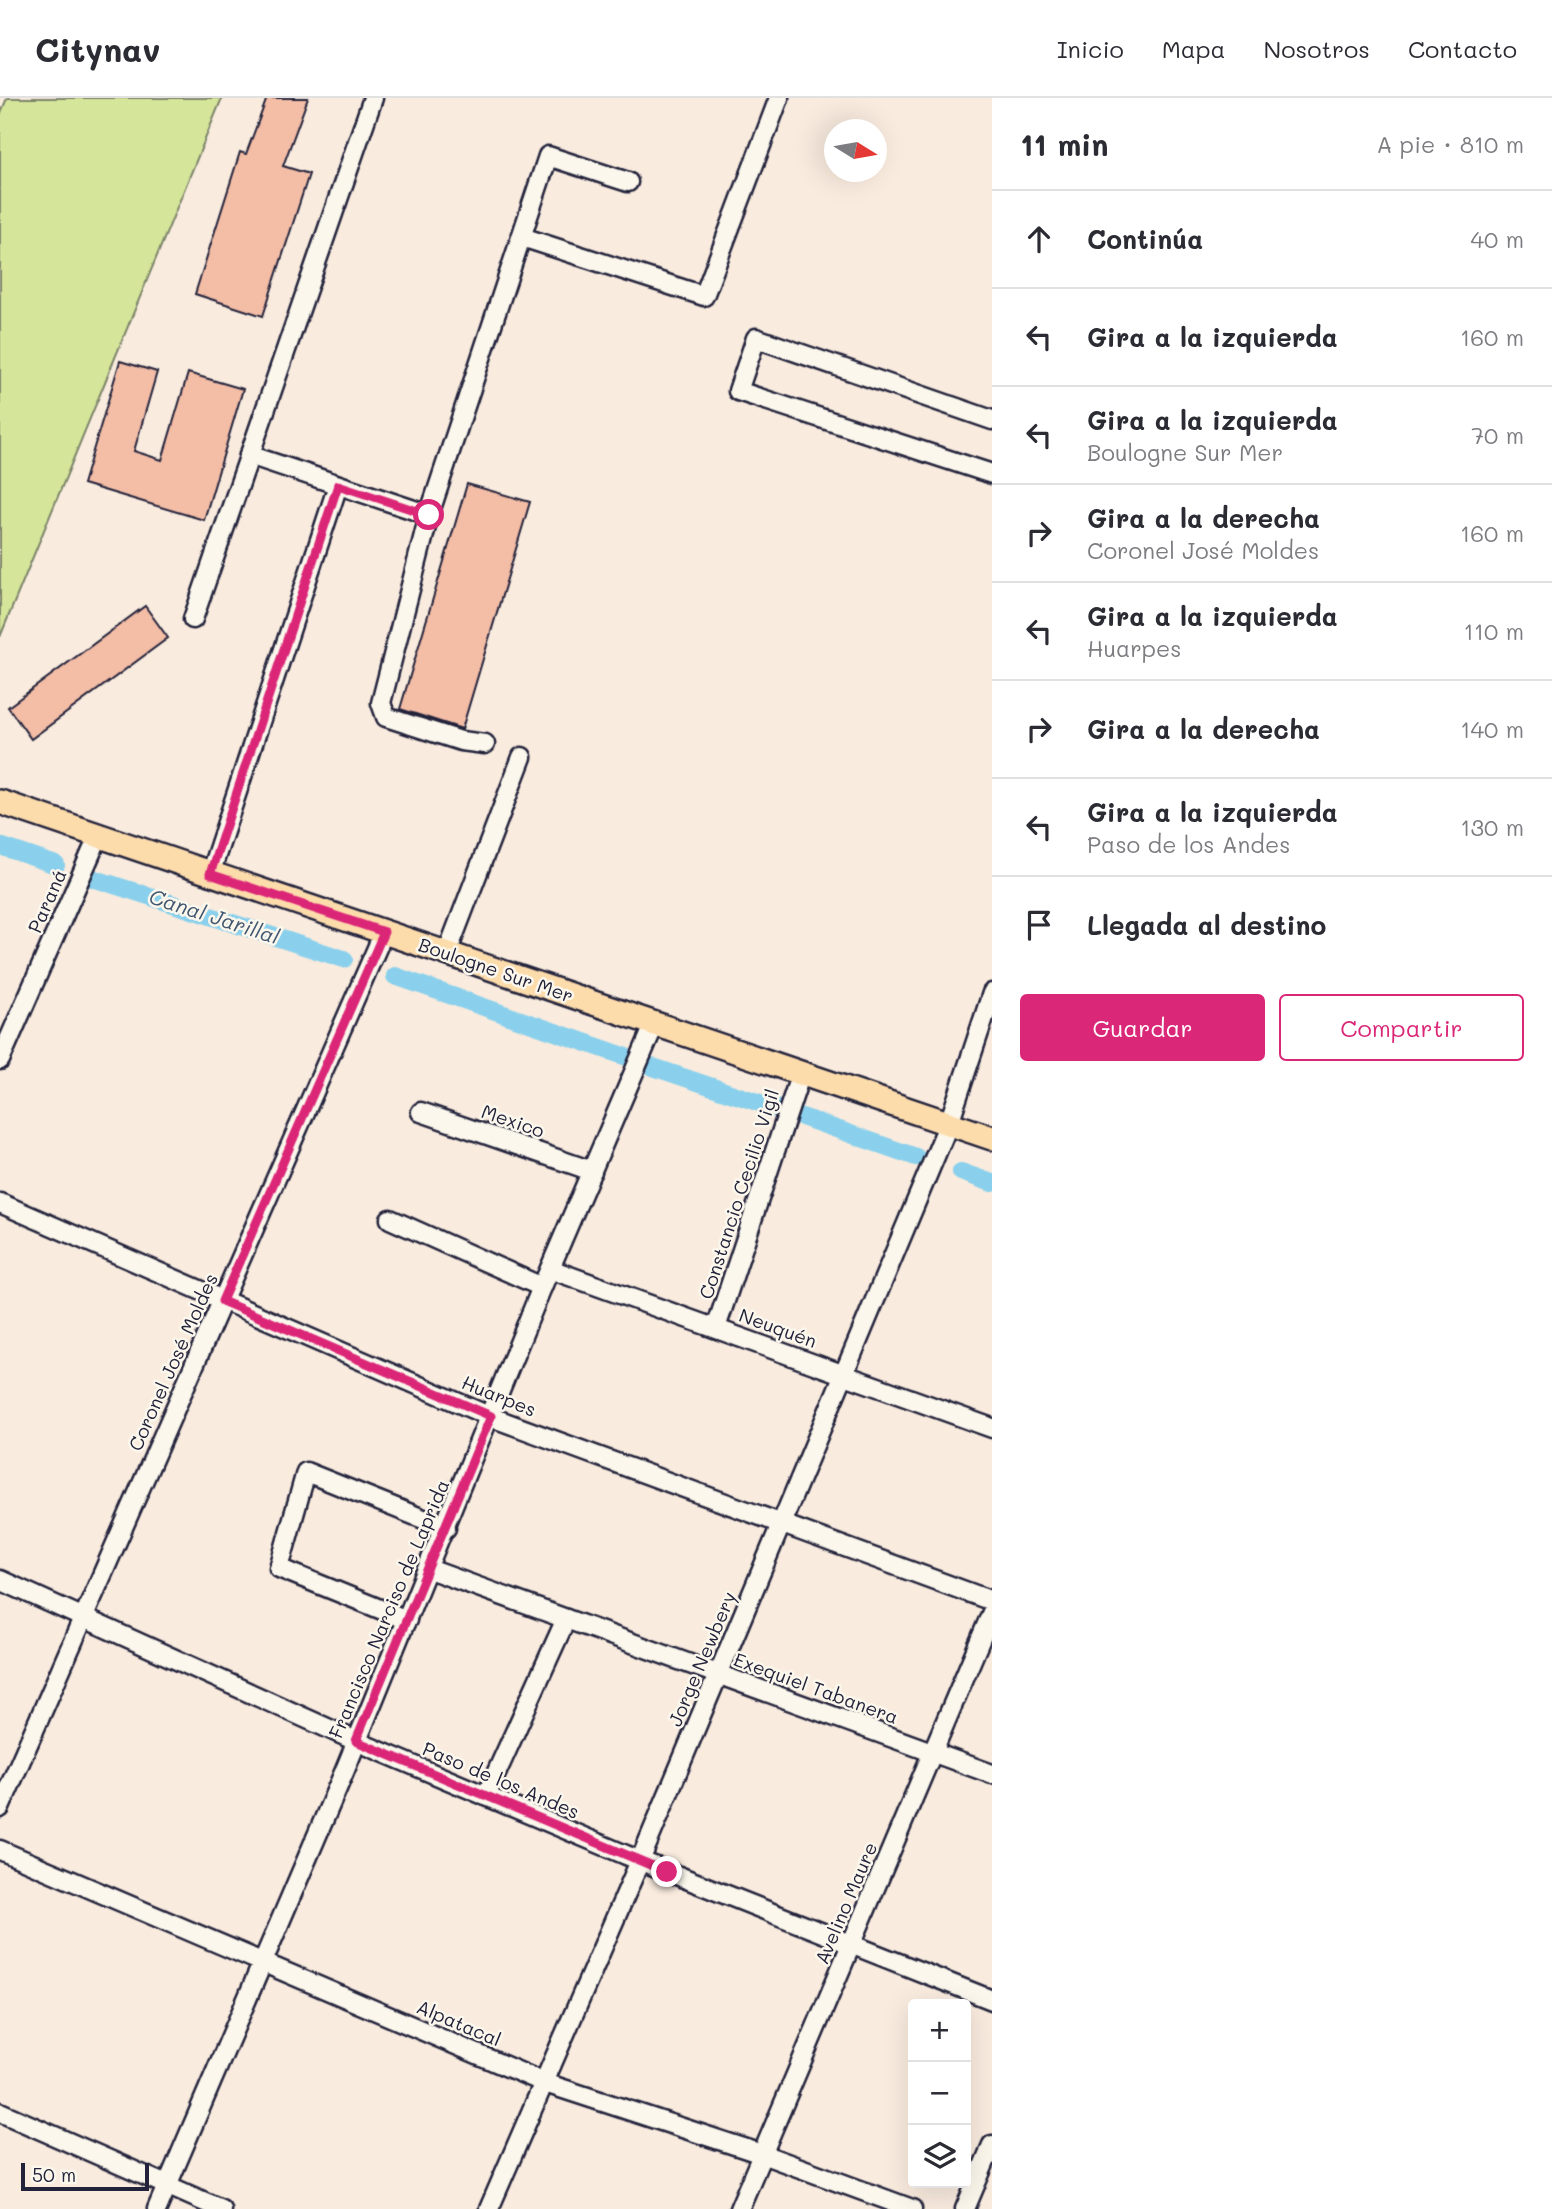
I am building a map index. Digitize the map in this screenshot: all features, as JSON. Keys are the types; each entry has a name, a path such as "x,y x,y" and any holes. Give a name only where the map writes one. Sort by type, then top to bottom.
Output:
{"main road":[{"name":"Boulogne Sur Mer","path":"0,802 992,1138"}],"street":[{"path":"193,618 373,98"},
{"path":"522,237 704,296 779,98"},
{"path":"485,744 461,741 386,717 381,703 429,515 548,156 628,182"},
{"path":"992,420 756,338 738,391 992,474"},
{"path":"249,455 429,515"},
{"path":"210,874 338,485"},
{"path":"447,953 522,757"},
{"name":"Paraná","path":"0,1060 99,835"},
{"name":"Coronel José Moldes","path":"0,1808 384,932"},
{"name":"Jorge Newbery","path":"489,2209 640,1861 949,1123 992,993"},
{"name":"Francisco Narciso de Laprida","path":"157,2209 429,1569 542,1287 655,1023"},
{"name":"Constancio Cecilio Vigil","path":"716,1328 802,1073"},
{"name":"Mexico","path":"421,1112 592,1171"},
{"name":"Huarpes","path":"0,1203 491,1416 992,1601"},
{"path":"390,1219 542,1287"},
{"name":"Neuquén","path":"550,1269 992,1428"},
{"path":"407,1620 279,1568 306,1472 446,1528"},
{"name":"Exequiel Tabanera","path":"429,1569 992,1773"},
{"name":"Paso de los Andes","path":"0,1580 356,1741 640,1861 992,2000"},
{"name":"Avelino Maure","path":"738,2209 992,1612"},
{"path":"486,1796 566,1619"},
{"name":"Alpatacal","path":"0,1850 545,2083 762,2154 912,2209"},
{"path":"0,2112 221,2209"},
{"path":"965,2209 992,2145"}],"green space":[{"path":"7,98 222,98 0,637 0,115"}],"building":[{"path":"267,98 308,98 283,166 309,174 263,316 195,294 240,152 246,154"},
{"path":"120,361 157,372 134,451 162,460 188,373 243,389 204,520 83,484"},
{"path":"467,484 530,502 462,729 400,709"},
{"path":"145,606 168,638 31,739 8,707"}],"waterway":[{"name":"Canal Jarillal","path":"0,846 56,865"},
{"name":"Canal Jarillal","path":"83,875 344,959"},
{"name":"Canal Jarillal","path":"395,976 624,1056"},
{"name":"Canal Jarillal","path":"653,1067 778,1109"},
{"name":"Canal Jarillal","path":"802,1117 916,1157"},
{"name":"Canal Jarillal","path":"961,1172 992,1183"}],"route":[{"path":"429,515 338,485 210,874 384,932 222,1301 491,1416 356,1741 667,1872"}]}
